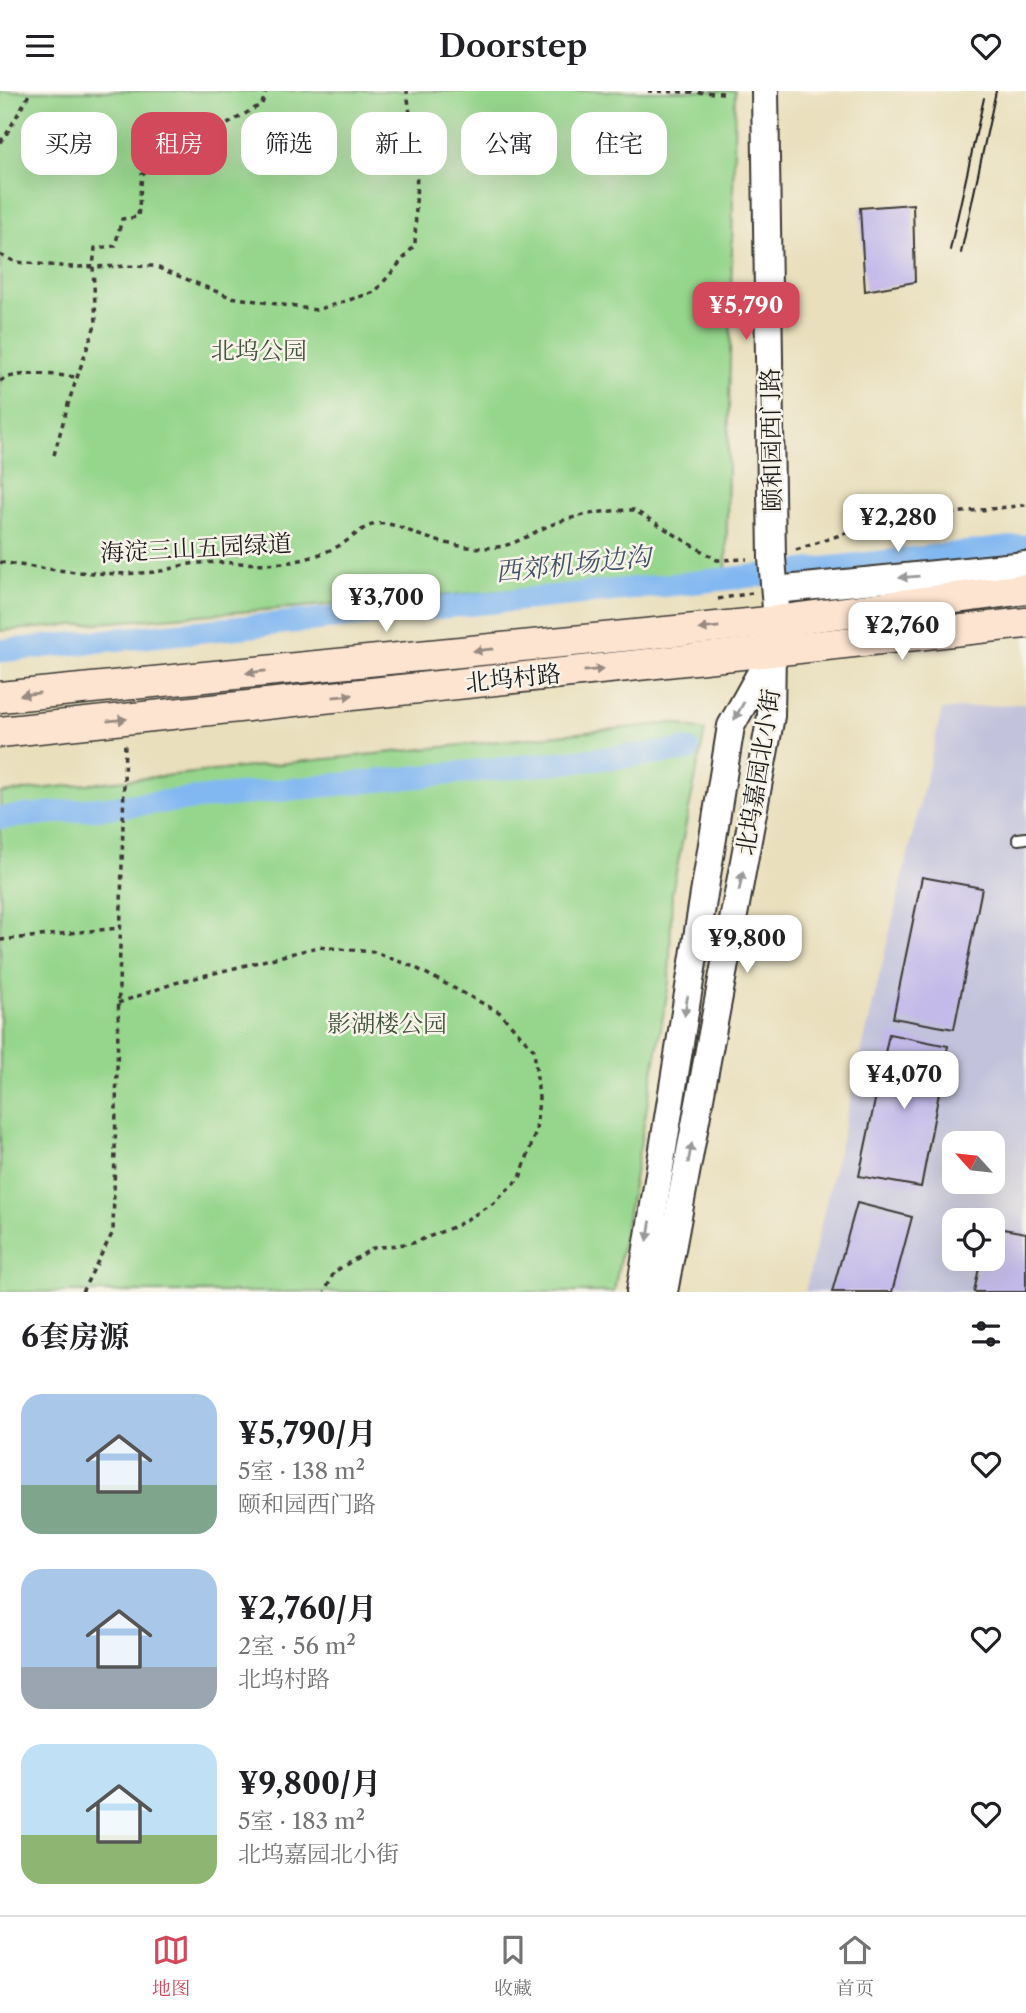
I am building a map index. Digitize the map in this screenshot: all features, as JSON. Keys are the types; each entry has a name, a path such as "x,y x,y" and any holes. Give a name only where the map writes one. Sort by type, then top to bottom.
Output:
{"main road":[{"name":"北坞村路","path":"0,697 777,621 1026,589"},
{"name":"北坞村路","path":"0,732 1026,623"}],"street":[{"name":"颐和园西门路","path":"765,91 772,558 777,621 772,651"},
{"path":"775,590 1026,565"},
{"name":"北坞嘉园北小街","path":"640,1292 731,726 772,651"},
{"name":"北坞嘉园北小街","path":"664,1292 771,716 772,651"}],"path":[{"path":"0,142 31,91"},
{"path":"54,455 96,322 93,267 95,248 115,246 122,219 138,217 142,174 262,104 266,91"},
{"path":"0,255 16,262 93,267 154,266 230,297 316,310 375,292 415,245 417,167 407,91"},
{"path":"648,91 726,93"},
{"path":"0,381 6,377 78,377"},
{"name":"海淀三山五园绿道","path":"0,562 44,570 122,574 157,572 190,564 288,562 335,547 359,531 380,523 449,544 472,548 500,547 569,519 619,510 634,510 717,559 772,558 881,521 1026,505"},
{"path":"82,1292 114,1233 126,719"},
{"path":"0,940 120,928"},
{"path":"118,1003 174,983 318,947 374,951 414,967 499,1012 534,1050 538,1098 536,1131 520,1178 494,1203 456,1226 413,1243 373,1248 334,1272 325,1292"}],"shaded area":[{"path":"1026,703 1026,1292 805,1292 942,710"}],"green space":[{"name":"北坞公园","path":"0,91 735,91 726,573 0,631"},
{"name":"影湖楼公园","path":"673,723 705,731 672,892 669,983 614,1292 0,1292 0,793"}],"building":[{"path":"913,204 915,282 865,291 860,208"},
{"path":"922,877 982,888 954,1029 893,1018"},
{"path":"889,1034 948,1046 921,1187 859,1176"},
{"path":"857,1203 912,1217 892,1292 832,1292"},
{"path":"1005,1229 1026,1233 1026,1292 974,1292 978,1271 1005,1271"}],"waterway":[{"name":"西郊机场边沟","path":"0,651 679,584 1026,546"},
{"path":"0,818 688,750"}],"tram line":[{"path":"961,253 996,91"},
{"path":"950,250 984,98"}]}
